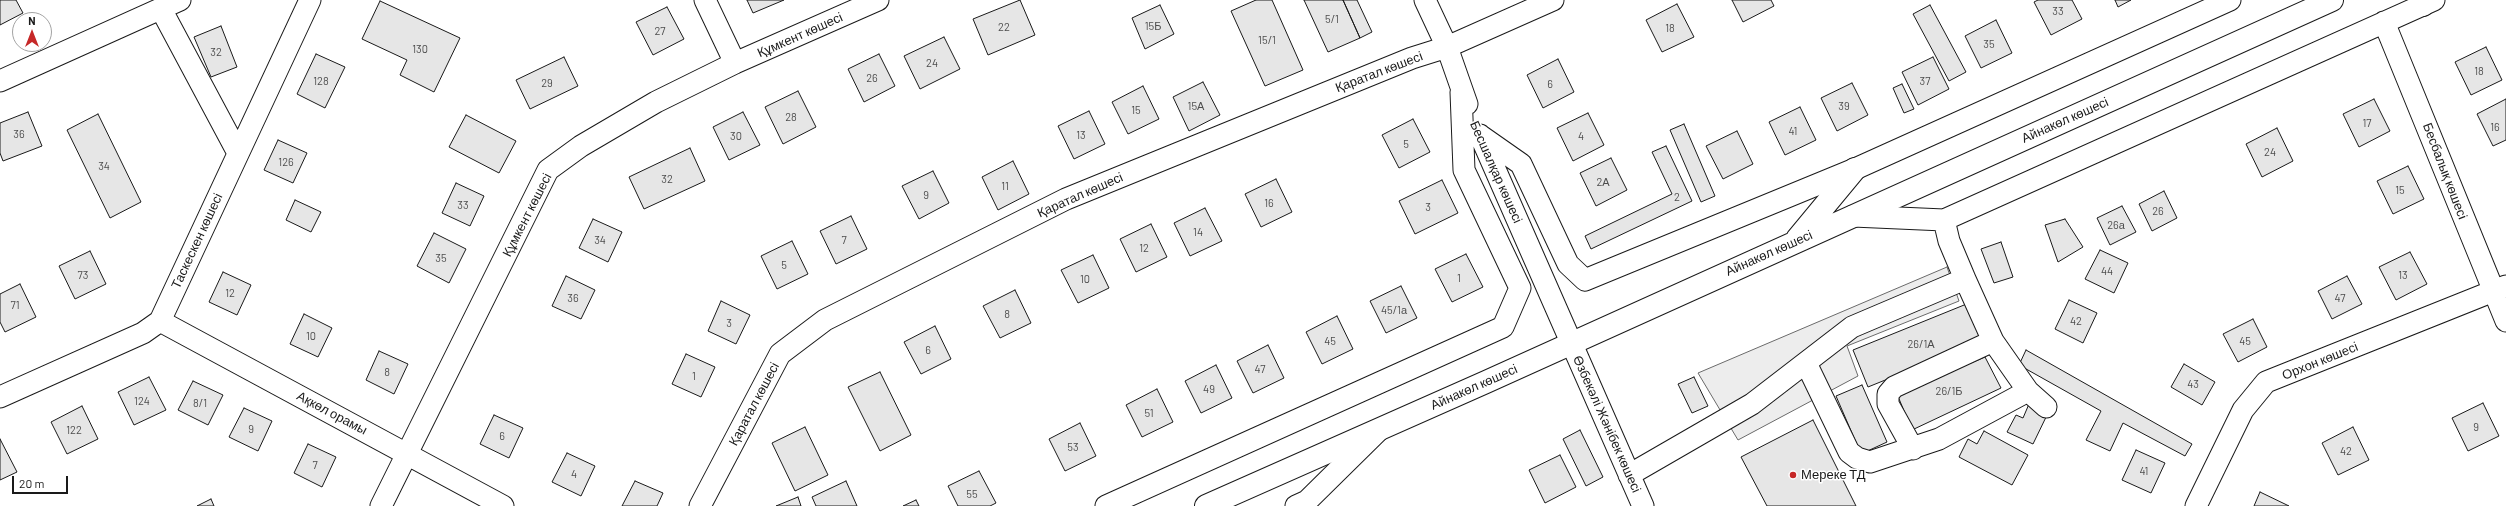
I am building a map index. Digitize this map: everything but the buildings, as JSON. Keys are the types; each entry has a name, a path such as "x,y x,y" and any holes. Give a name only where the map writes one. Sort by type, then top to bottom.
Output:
{"main road":[{"name":"Айнакөл көшесі","path":"1206,506 2332,0"},
{"path":"1795,242 1855,168"}],"street":[{"path":"0,81 180,0"},
{"name":"Таскескен көшесі","path":"0,397 143,334 160,321 310,0"},
{"path":"705,0 734,63"},
{"name":"Құмкент көшесі","path":"381,506 548,170 581,146 656,102 734,63 878,0"},
{"name":"Бесшалқар көшесі","path":"1425,0 1447,47 1461,92 1571,342"},
{"name":"Қаратал көшесі","path":"700,506 780,354 825,320 1066,199 1404,61 1447,47 1553,0"},
{"path":"1481,136 1521,164 1568,264 1585,280 1855,168 2230,0"},
{"path":"1853,216 1944,220 2428,2"},
{"path":"161,9 238,153"},
{"name":"Бесбалық көшесі","path":"2384,22 2394,40 2499,289 2506,321"},
{"path":"1106,506 1503,327 1520,288 1464,170 1461,92"},
{"path":"1944,220 1949,241 1993,341 2028,391 2046,407"},
{"path":"1629,475 1752,404 1852,327 1966,279"},
{"name":"Орхон көшесі","path":"2196,506 2243,410 2266,382 2499,289"},
{"name":"Ақкөл орамы","path":"160,321 503,506"},
{"path":"1913,449 1888,404 1888,394 1894,387 1993,341"},
{"name":"Өзбекәлі Жәнібек көшесі","path":"1571,342 1643,506"},
{"path":"1806,363 1849,452 1857,458 1870,462 1913,449 1939,439 2028,391"},
{"path":"1296,506 1307,501 1381,428"}],"shaded area":[{"path":"1947,267 1959,301 1847,346 1858,376 1738,440 1698,373"}],"place":[{"name":"Мереке ТД","path":"1793,475"}]}
